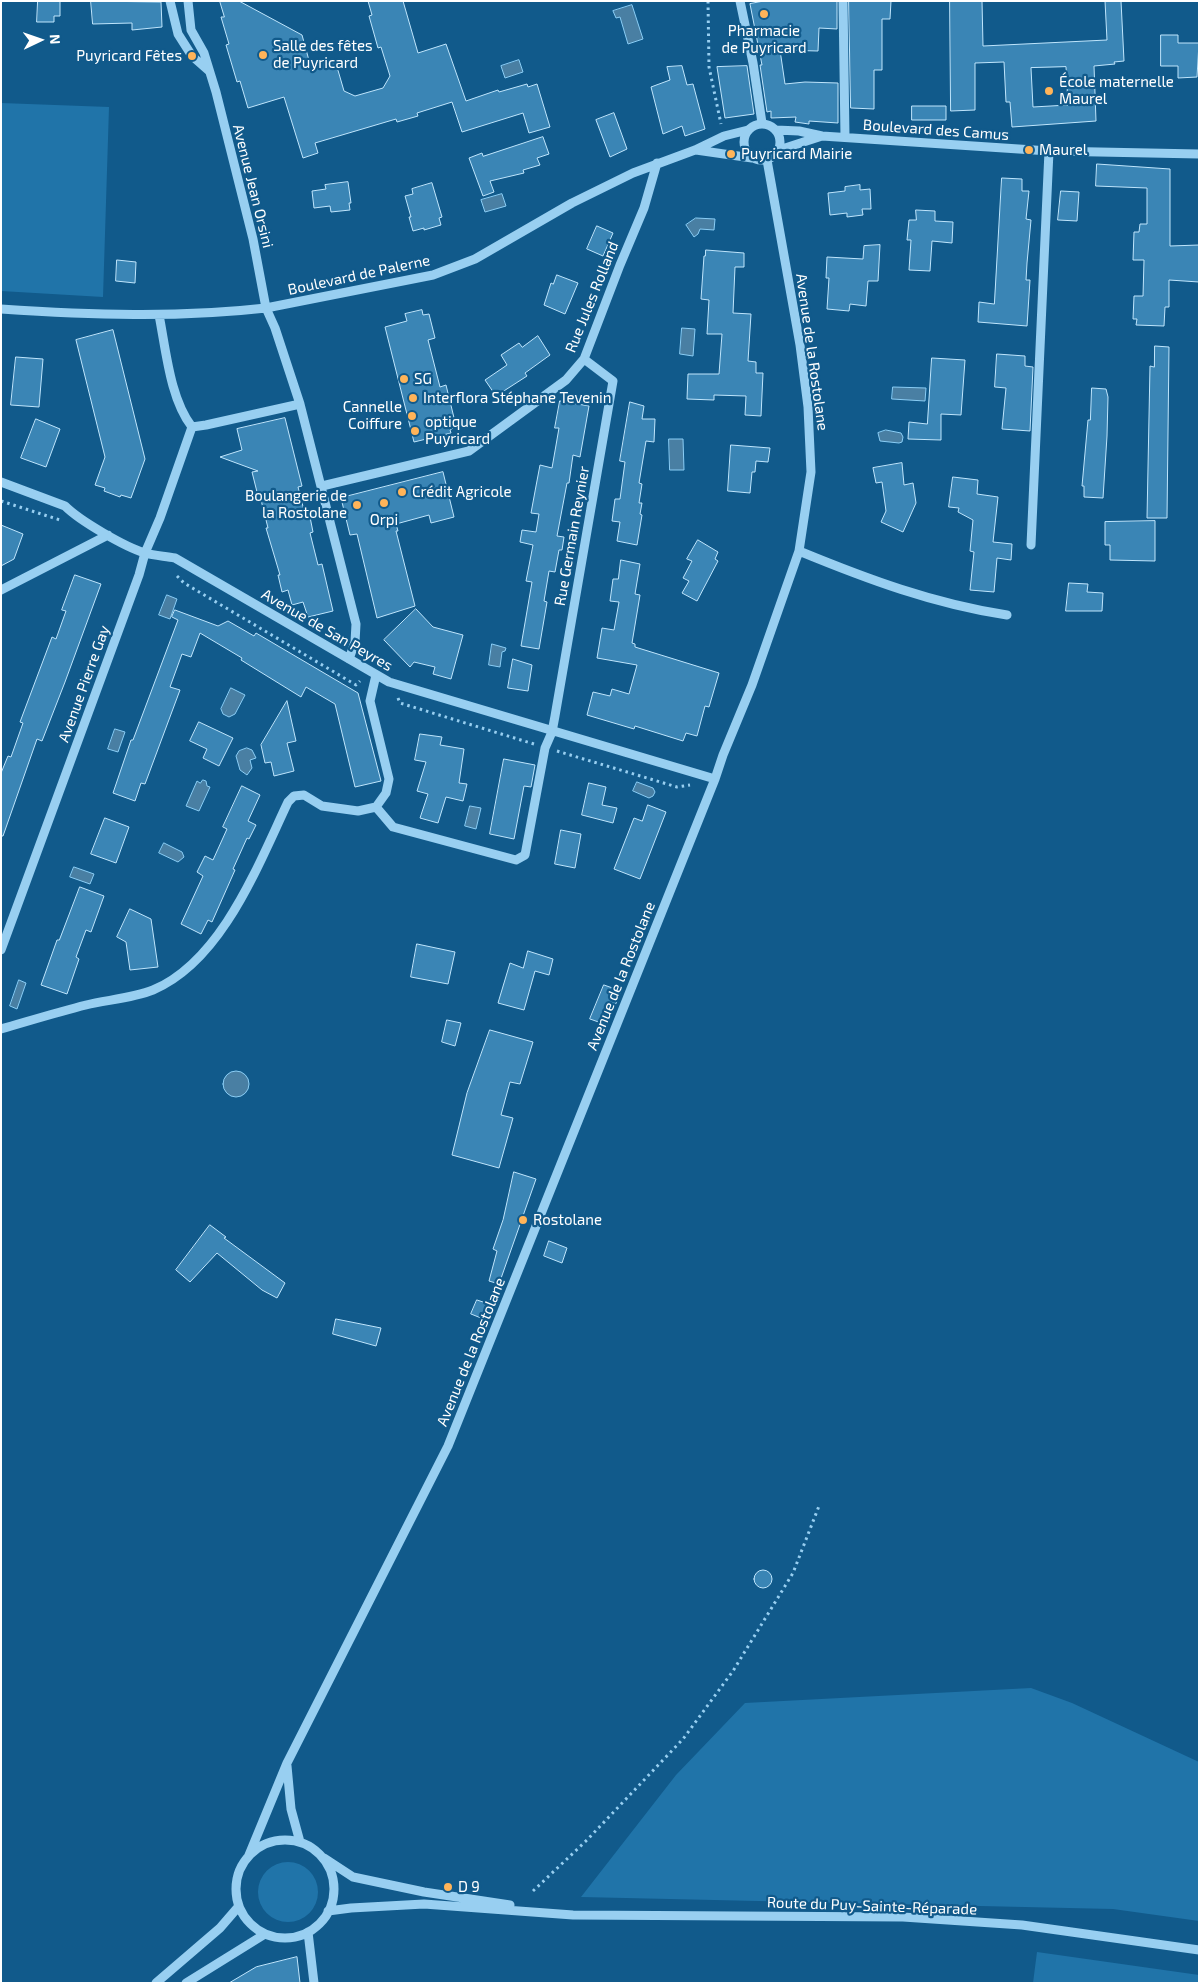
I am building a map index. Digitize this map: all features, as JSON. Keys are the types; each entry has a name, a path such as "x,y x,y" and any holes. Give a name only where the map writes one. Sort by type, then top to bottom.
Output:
{"street":[{"path":"170,1 178,34 192,56 209,71"},
{"name":"Avenue Jean Orsini","path":"188,1 191,30 204,53 253,239 266,308 275,328 300,404 356,624 355,642 349,659"},
{"path":"740,1 753,63 762,124"},
{"path":"843,1 845,137"},
{"path":"762,124 770,125 776,130 780,140 779,150 774,156 766,160 752,158 745,150 743,140 748,130 754,125 762,124"},
{"name":"Boulevard de Palerne","path":"1,309 159,315 266,308 433,275 475,259 572,202 657,163 696,150 724,136 748,130"},
{"name":"Boulevard des Camus","path":"776,130 799,131 822,136 1049,151 1199,154"},
{"name":"Boulevard des Camus","path":"779,150 822,136"},
{"name":"Boulevard de Palerne","path":"696,150 752,158"},
{"path":"1031,545 1049,151"},
{"name":"Avenue de la Rostolane","path":"249,1855 287,1763 448,1446 752,686 799,551 812,472 808,407 800,345 766,160"},
{"name":"Rue Jules Rolland","path":"322,486 469,451 566,380 584,359 644,208 657,163"},
{"path":"159,315 173,386 184,417 192,427 206,426 300,404"},
{"name":"Rue Germain Reynier","path":"552,732 613,381 584,359"},
{"name":"Avenue Pierre Gay","path":"1,950 139,575 144,553 160,518 192,427"},
{"name":"Avenue de San Peyres","path":"1,482 65,506 72,514 144,553 176,558 394,684 715,780"},
{"path":"1,590 108,535"},
{"path":"799,551 867,579 914,595 975,610 1007,615"},
{"path":"1,1029 85,1006 152,991 174,979 209,946 236,909 288,802 294,796 304,795 322,806 358,812 376,807 386,793 388,778 370,702 373,673"},
{"path":"376,807 393,827 516,860 525,855 545,748 552,732"},
{"path":"287,1763 292,1809 300,1842"},
{"path":"286,1840 300,1842 312,1848 329,1869 333,1883 333,1897 328,1911 320,1923 308,1932 294,1937 280,1938 265,1934 254,1928 245,1918 239,1906 236,1893 241,1867 249,1855 260,1847 272,1842 286,1840"},
{"name":"Route du Puy-Sainte-Réparade","path":"321,1857 353,1878 424,1892 574,1915"},
{"name":"Route du Puy-Sainte-Réparade","path":"328,1911 424,1904 574,1915 903,1917 1022,1925 1199,1950"},
{"path":"156,1983 220,1928 239,1906"},
{"path":"308,1932 314,1983"},
{"path":"186,1983 265,1934"}],"path":[{"path":"708,1 709,68 724,136"},
{"path":"1,501 63,521 72,514"},
{"path":"176,558 176,574 184,583 356,685 373,673"},
{"path":"394,684 400,703 530,743"},
{"path":"563,753 677,787 688,787 703,776"},
{"path":"533,1891 587,1840 683,1739 733,1671 793,1573 819,1506"}],"shaded area":[{"path":"632,5 643,39 628,44 620,17 616,18 613,11"},
{"path":"519,60 523,72 505,78 501,66"},
{"path":"1,103 109,107 103,297 1,291"},
{"path":"502,194 506,206 485,212 481,200"},
{"path":"696,218 715,219 714,230 700,229 694,237 686,225"},
{"path":"682,328 695,329 693,356 680,354"},
{"path":"893,387 926,388 925,401 892,399"},
{"path":"886,430 901,433 903,437 902,442 880,441 878,433"},
{"path":"669,439 683,439 684,470 670,470"},
{"path":"167,595 177,599 170,619 159,615"},
{"path":"492,644 506,648 502,652 500,667 489,665"},
{"path":"231,688 245,695 235,714 229,717 223,714 221,709"},
{"path":"115,729 125,732 118,752 108,749"},
{"path":"247,748 252,750 256,758 250,760 252,768 247,775 240,770 236,756 239,751"},
{"path":"203,780 210,787 199,811 186,806 197,781 200,783"},
{"path":"637,782 653,788 655,792 653,796 649,798 633,791"},
{"path":"470,806 481,808 476,829 465,826"},
{"path":"164,843 182,852 184,857 178,862 159,853"},
{"path":"74,867 94,874 90,884 70,877"},
{"path":"19,980 26,983 17,1009 10,1006"},
{"path":"236,1071 245,1075 249,1084 245,1093 236,1097 227,1093 223,1084 227,1075"},
{"path":"1031,1688 1072,1703 1199,1762 1199,1921 1113,1909 581,1897 676,1775 745,1703"},
{"path":"282,1862 294,1862 305,1867 313,1875 318,1886 316,1904 305,1917 294,1922 282,1922 271,1917 263,1909 258,1898 258,1886 263,1875 271,1867"},
{"path":"1037,1952 1199,1975 1199,1983 1033,1983"}],"building":[{"path":"38,1 60,1 60,16 54,16 54,22 37,22"},
{"path":"91,1 161,2 162,27 132,30 132,23 93,24"},
{"path":"220,1 239,1 302,35 310,64 328,59 329,62 335,60 344,91 355,96 383,88 390,76 381,47 378,48 369,16 372,15 368,1 403,1 418,53 446,44 466,101 498,90 499,92 527,84 528,87 537,84 550,127 529,133 523,113 462,132 452,102 417,113 418,116 397,122 396,119 315,143 318,153 303,158 284,97 248,108 240,81 237,82 226,45 229,44 221,17 224,17"},
{"path":"764,1 837,1 837,29 819,28 818,51 780,50 785,84 805,82 838,83 838,123 809,121 809,124 795,122 796,117 771,118 771,111 767,112 760,65 762,65 750,4"},
{"path":"849,1 891,1 890,19 882,19 882,70 874,70 874,109 851,108"},
{"path":"950,1 982,1 983,46 1107,40 1105,1 1121,1 1124,61 1094,66 1096,121 1012,127 1010,102 1006,102 1004,62 975,63 975,110 951,111","holes":["1066,67 1068,105 1033,107 1031,68"]},
{"path":"1161,35 1178,35 1178,43 1199,43 1197,77 1178,78 1178,66 1161,66"},
{"path":"682,66 687,85 693,84 705,129 685,136 682,126 663,134 651,87 670,80 667,67"},
{"path":"747,66 754,114 725,118 717,67"},
{"path":"912,106 946,106 946,120 912,120"},
{"path":"614,113 627,149 610,157 596,120"},
{"path":"543,137 549,154 537,158 540,165 523,170 524,173 490,181 494,192 483,196 469,158 482,153 483,156"},
{"path":"1097,164 1170,169 1170,246 1199,245 1199,282 1169,280 1169,307 1165,307 1164,326 1136,325 1137,319 1133,319 1134,296 1143,296 1144,260 1133,260 1134,232 1139,232 1140,224 1147,224 1147,188 1096,186"},
{"path":"1002,178 1022,179 1022,191 1029,191 1026,219 1031,220 1026,280 1030,280 1027,326 978,322 979,302 994,304"},
{"path":"348,182 350,210 331,212 330,206 314,208 312,191 326,189 325,185"},
{"path":"432,183 442,217 439,218 441,225 413,231 405,196 413,194 412,189"},
{"path":"860,185 860,190 870,189 871,209 862,209 863,215 847,217 847,213 830,215 828,193 845,191 845,187"},
{"path":"1061,191 1079,192 1077,221 1058,220"},
{"path":"916,210 935,211 935,221 953,222 952,243 932,241 930,271 909,270 911,240 907,240 909,220 916,220"},
{"path":"597,226 613,233 603,256 587,249"},
{"path":"880,245 878,281 868,281 866,306 850,304 849,311 827,309 829,278 826,278 827,257 863,259 864,246"},
{"path":"706,250 744,253 744,267 735,267 733,313 751,314 748,361 756,362 756,373 763,373 761,416 745,415 746,396 714,395 714,400 687,399 688,374 719,374 722,334 707,334 709,300 701,299"},
{"path":"117,260 136,262 135,283 116,281"},
{"path":"557,275 578,283 565,314 544,305 551,283 553,284"},
{"path":"422,310 423,315 429,314 435,338 428,340 440,387 446,385 456,426 450,430 451,433 414,442 385,327 407,321 405,314"},
{"path":"113,330 145,459 131,498 121,495 120,497 104,491 105,488 95,485 105,457 76,340"},
{"path":"538,336 550,355 525,373 527,376 496,396 485,380 507,365 501,355 519,343 522,347"},
{"path":"1155,346 1169,347 1167,518 1147,518 1150,366 1154,367"},
{"path":"997,354 1025,356 1025,366 1033,367 1030,431 1002,429 1006,388 995,387"},
{"path":"16,357 43,359 39,407 11,405"},
{"path":"932,358 965,360 961,415 941,414 941,440 908,439 909,422 927,424"},
{"path":"1092,388 1106,389 1108,397 1103,498 1084,497 1084,486 1082,486"},
{"path":"560,401 589,406 580,457 573,455 569,483 567,483 557,536 564,537 562,550 559,550 555,572 549,571 544,601 547,602 539,649 521,646 532,582 526,581 533,545 520,542 522,530 536,532 539,514 531,513 540,465 552,468 559,428 555,428"},
{"path":"630,402 644,406 642,419 655,419 654,442 646,441 639,483 642,484 639,503 642,503 640,514 642,515 637,545 617,541 620,522 612,521 615,499 620,499 625,462 620,461"},
{"path":"285,418 302,486 298,487 306,518 310,517 313,532 310,533 318,565 322,564 333,611 308,617 303,602 292,605 288,590 282,592 278,575 280,575 252,472 258,471 220,457 242,450 237,429"},
{"path":"36,419 60,429 46,467 21,458"},
{"path":"731,445 770,448 768,462 756,461 755,472 752,472 750,493 728,491"},
{"path":"902,463 904,485 913,483 916,503 903,532 881,522 886,511 882,482 876,483 873,468"},
{"path":"443,472 454,517 431,523 429,515 396,524 398,531 396,531 415,606 377,618 357,534 350,535 341,498"},
{"path":"953,477 978,480 977,494 998,497 993,542 1012,544 1011,560 997,558 994,592 970,590 974,552 970,551 973,520 958,512 959,508 949,507"},
{"path":"1155,521 1155,561 1110,560 1110,545 1105,545 1105,522"},
{"path":"1,525 23,534 14,559 1,566"},
{"path":"698,540 718,552 715,559 718,561 697,601 682,593 689,581 683,578 692,561 687,559"},
{"path":"621,560 640,564 635,594 640,595 632,643 635,644 635,647 719,673 709,707 705,706 697,736 686,733 683,741 635,726 634,729 587,715 593,692 610,696 612,689 629,694 637,665 597,658 602,628 614,630 619,602 610,601 613,579 618,579"},
{"path":"75,575 101,584 42,741 37,739 3,836 1,836 1,773 8,756 11,757 23,723 20,722 52,637 56,639 66,611 62,610"},
{"path":"1069,583 1088,584 1087,592 1103,593 1102,611 1066,611"},
{"path":"416,609 433,627 463,635 451,679 433,674 435,667 414,662 410,667 384,640"},
{"path":"175,610 218,626 228,621 254,636 256,633 358,693 381,781 355,787 335,704 306,687 301,697 200,633 191,657 182,654 170,687 180,690 145,784 141,783 135,801 113,793 131,740 133,740 178,620 172,617"},
{"path":"513,659 532,665 528,691 508,688"},
{"path":"287,701 296,741 287,743 294,771 274,776 271,762 265,763 261,745"},
{"path":"199,722 233,738 219,766 203,758 207,749 190,741"},
{"path":"420,734 442,737 440,745 464,749 459,783 467,784 463,801 446,797 438,823 420,818 428,794 417,791 426,762 415,760"},
{"path":"504,759 535,765 531,787 524,786 514,839 490,834"},
{"path":"589,783 606,787 602,805 617,808 613,823 582,815"},
{"path":"242,786 260,795 248,821 256,825 249,839 247,838 212,922 208,920 201,934 181,924 203,876 197,872 205,856 213,860 227,829 223,827"},
{"path":"648,805 666,812 640,879 614,869 634,818 642,821"},
{"path":"105,818 129,827 116,863 91,854"},
{"path":"561,830 581,834 575,868 555,864"},
{"path":"80,887 104,896 91,932 86,930 76,957 79,959 67,994 41,985 57,940 59,940"},
{"path":"130,909 151,919 158,967 130,970 126,942 117,937"},
{"path":"417,944 455,952 448,984 411,977"},
{"path":"528,951 553,959 549,975 535,971 524,1010 498,1003 510,963 523,968"},
{"path":"604,985 621,991 607,1025 590,1019"},
{"path":"447,1020 461,1023 455,1046 442,1042"},
{"path":"490,1030 533,1042 520,1084 510,1082 501,1115 513,1118 499,1168 452,1155 467,1093"},
{"path":"514,1172 536,1179 499,1284 489,1281 497,1251 493,1249 503,1220"},
{"path":"210,1225 226,1237 224,1238 285,1283 277,1298 262,1290 217,1253 190,1282 176,1270"},
{"path":"549,1241 567,1248 562,1263 544,1256"},
{"path":"477,1300 492,1305 486,1320 471,1314"},
{"path":"336,1319 381,1328 376,1346 333,1334"},
{"path":"763,1570 769,1573 772,1579 769,1585 763,1588 757,1585 754,1579 757,1573"},
{"path":"297,1957 300,1983 229,1983 256,1967"}],"place":[{"name":"Pharmacie de Puyricard","path":"764,14"},
{"name":"Salle des fêtes de Puyricard","path":"263,55"},
{"name":"Puyricard Fêtes","path":"192,56"},
{"name":"École maternelle Maurel","path":"1049,91"},
{"name":"Maurel","path":"1029,150"},
{"name":"Puyricard Mairie","path":"731,154"},
{"name":"SG","path":"404,379"},
{"name":"Interflora Stéphane Tevenin","path":"413,398"},
{"name":"Cannelle Coiffure","path":"412,416"},
{"name":"optique Puyricard","path":"415,431"},
{"name":"Crédit Agricole","path":"402,492"},
{"name":"Orpi","path":"384,503"},
{"name":"Boulangerie de la Rostolane","path":"357,505"},
{"name":"Rostolane","path":"523,1220"},
{"name":"D 9","path":"448,1887"}]}
